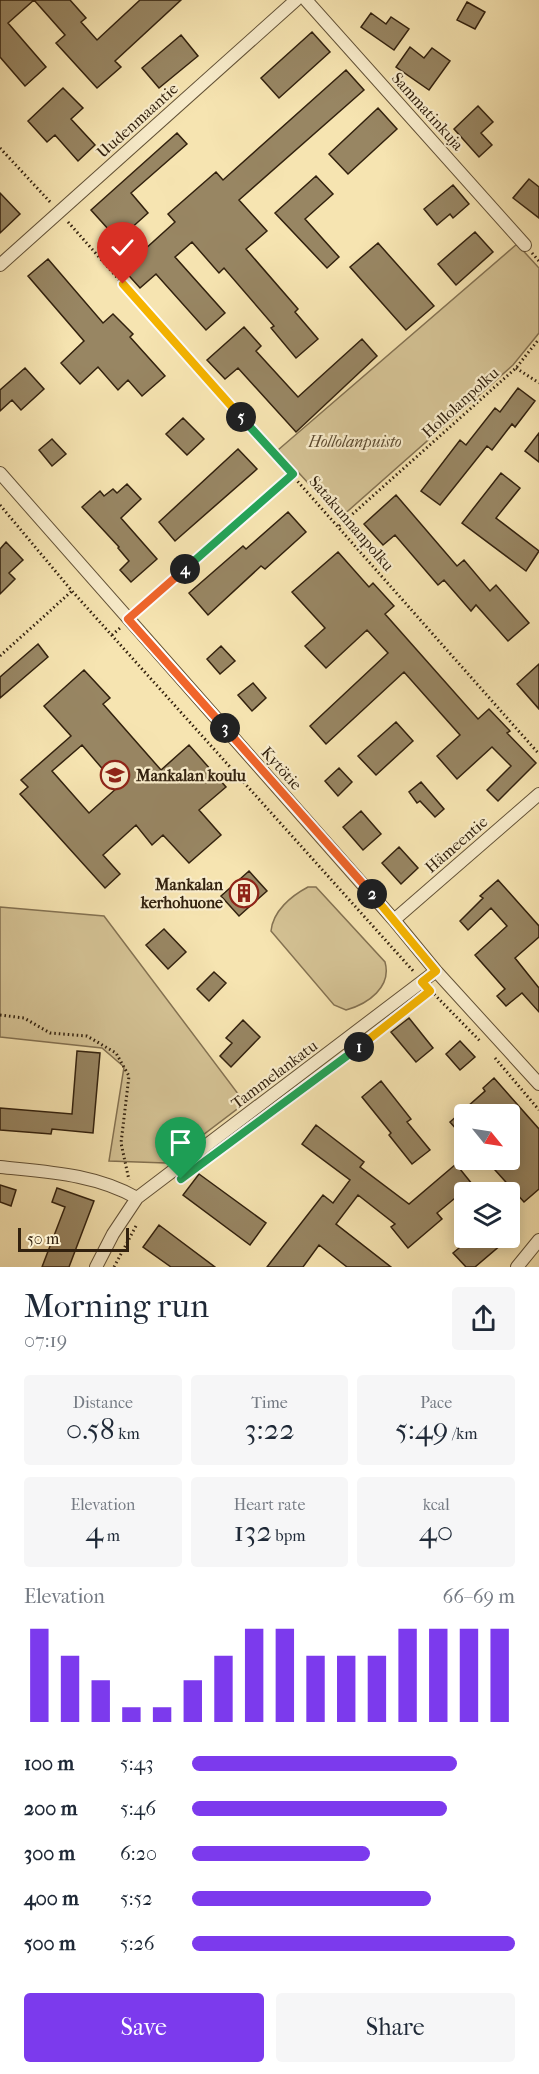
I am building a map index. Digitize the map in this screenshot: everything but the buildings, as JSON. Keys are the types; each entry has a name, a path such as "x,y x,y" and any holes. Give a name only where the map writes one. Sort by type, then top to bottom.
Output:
{"street":[{"name":"Uudenmaantie","path":"0,264 296,0"},
{"name":"Sammatinkuja","path":"306,0 525,245"},
{"name":"Kytötie","path":"0,474 394,920 436,971 539,1084"},
{"name":"Hämeentie","path":"394,920 539,794"},
{"name":"Tammelankatu","path":"96,1267 134,1197 436,971"},
{"path":"0,1167 68,1174 117,1187 134,1197"},
{"path":"517,1267 539,1240"}],"path":[{"name":"Satakunnanpolku","path":"0,148 293,474 539,754"},
{"name":"Hollolanpolku","path":"339,526 516,368 539,339"},
{"path":"516,368 539,383"},
{"path":"112,635 293,474"},
{"path":"0,505 72,591 422,982 482,1043"},
{"path":"0,656 72,591"},
{"path":"0,1015 24,1018 50,1033 87,1036 116,1053 129,1076 121,1143 134,1197"},
{"path":"489,1051 539,1110"},
{"path":"114,1267 140,1218"}],"green space":[{"name":"Hollolanpuisto","path":"517,244 539,268 539,333 513,365 340,518 278,450"},
{"path":"308,887 316,887 385,962 386,971 382,987 370,999 346,1010 334,1005 271,931 275,917 284,905"},
{"path":"0,907 104,916 245,1103 166,1163 109,1161 124,1067 102,1048 0,1037"}],"place":[{"name":"Mankalan koulu","path":"115,775"},
{"name":"Mankalan kerhohuone","path":"244,893"}],"route":[{"path":"123,284 293,474 128,619 394,920 436,971 422,982 430,991 344,1059 181,1179"}]}
